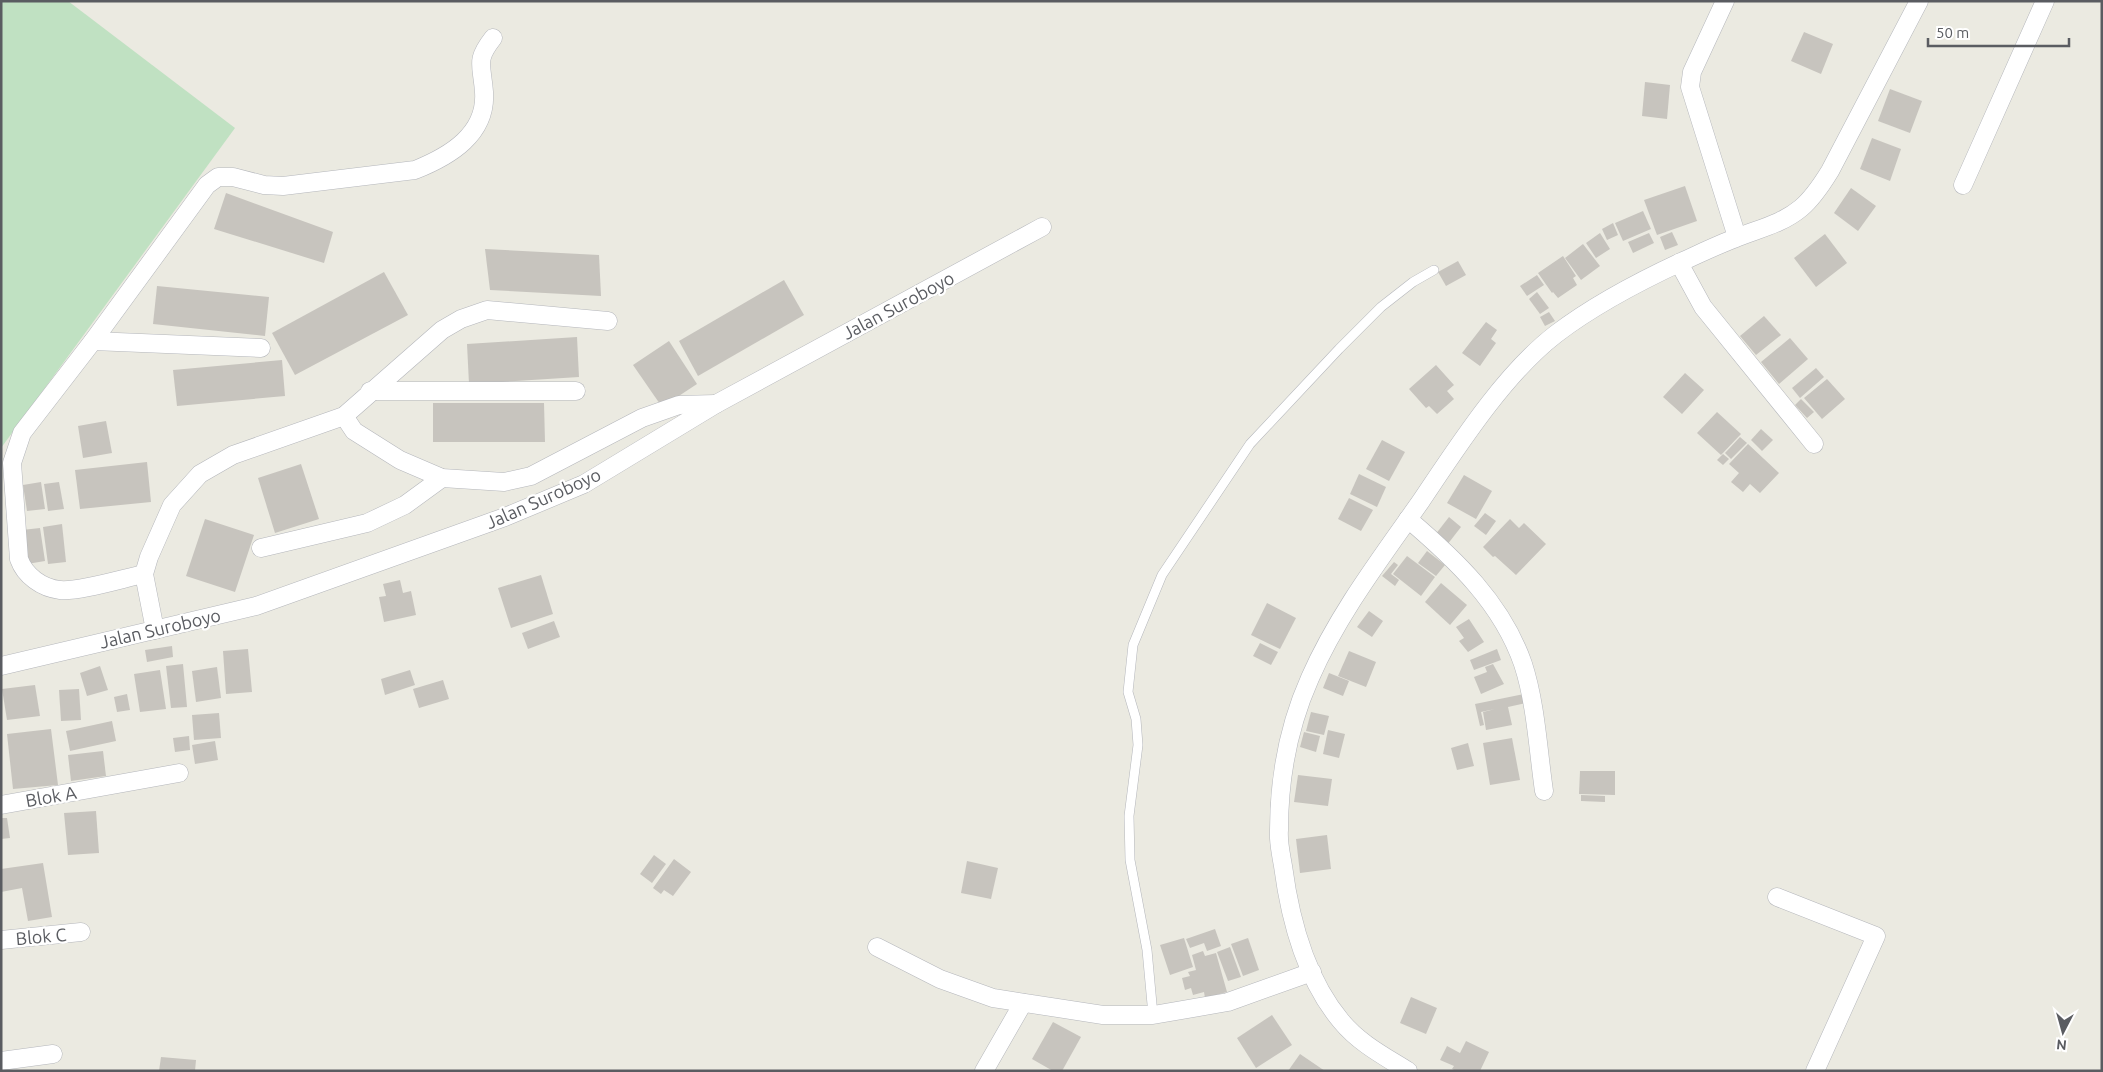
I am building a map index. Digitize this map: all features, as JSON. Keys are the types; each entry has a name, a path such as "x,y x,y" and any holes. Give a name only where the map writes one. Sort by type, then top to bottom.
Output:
{"street":[{"path":"1725,1 1692,72 1690,87 1738,237"},
{"path":"1408,1071 1358,1039 1340,1020 1324,996 1301,948 1288,900 1278,832 1284,764 1295,718 1309,680 1325,646 1342,614 1456,449 1510,379 1534,354 1555,335 1596,306 1679,263 1784,219 1801,208 1819,190 1919,1"},
{"path":"1963,186 2045,1"},
{"path":"144,574 60,590 38,583 24,571 19,559 12,463 22,433 93,341 207,185 218,177 233,177 264,185 283,186 415,170 433,163 472,135 484,110 480,58 483,50 493,38"},
{"name":"Jalan Suroboyo","path":"1,666 256,606 506,517 584,484 716,404 1042,227"},
{"path":"1679,263 1703,307 1814,444"},
{"path":"156,630 144,574 149,557 172,505 200,474 233,455 344,416 370,391 442,330 461,318 487,310 608,322"},
{"path":"93,341 261,348"},
{"path":"370,391 576,391"},
{"path":"344,416 354,431 400,460 442,478 504,482 531,476 659,411 679,405 716,404"},
{"path":"261,548 367,523 405,505 442,478"},
{"path":"1408,519 1440,546 1477,585 1494,606 1506,629 1522,664 1532,708 1544,792"},
{"name":"Blok A","path":"1,805 179,773"},
{"path":"1777,897 1876,936 1815,1071"},
{"name":"Blok C","path":"1,940 81,932"},
{"path":"876,947 940,979 993,998 1102,1015 1153,1015 1228,1002 1312,972"},
{"path":"984,1071 1023,1004"},
{"path":"1,1061 53,1054"}],"lane":[{"path":"1153,1015 1147,950 1130,860 1130,816 1138,745 1136,719 1128,692 1133,645 1162,575 1250,444 1381,307 1413,282 1434,270"}],"green space":[{"path":"1,1 68,1 235,128 1,448"}],"building":[{"path":"1804,32 1833,44 1821,74 1791,61"},
{"path":"1645,82 1670,85 1667,119 1642,116"},
{"path":"1890,89 1922,101 1910,133 1878,121"},
{"path":"1872,138 1901,149 1890,181 1860,169"},
{"path":"1685,186 1697,221 1657,235 1644,200"},
{"path":"1851,188 1876,206 1858,231 1834,213"},
{"path":"226,193 333,232 324,263 214,229"},
{"path":"1643,211 1651,229 1623,241 1615,223"},
{"path":"1613,223 1618,235 1607,240 1602,229"},
{"path":"1672,232 1678,245 1665,250 1660,237"},
{"path":"1600,233 1610,249 1596,258 1586,243"},
{"path":"1649,233 1654,243 1633,253 1628,242"},
{"path":"1825,234 1847,263 1816,287 1794,258"},
{"path":"1583,244 1600,266 1581,280 1565,258"},
{"path":"485,249 599,255 601,296 490,290"},
{"path":"1563,256 1576,276 1573,278 1577,285 1558,298 1552,293 1538,273"},
{"path":"1458,261 1466,275 1446,286 1438,272"},
{"path":"384,272 408,315 295,375 272,333"},
{"path":"1537,275 1544,285 1527,296 1520,286"},
{"path":"784,280 804,315 698,376 679,341"},
{"path":"157,286 269,297 265,336 153,324"},
{"path":"1537,292 1549,308 1540,314 1529,299"},
{"path":"1549,312 1555,321 1545,326 1540,317"},
{"path":"1764,316 1781,335 1756,355 1740,336"},
{"path":"1486,322 1497,330 1491,339 1496,343 1480,366 1462,353"},
{"path":"577,337 579,377 469,384 467,344"},
{"path":"1790,338 1808,359 1779,384 1761,362"},
{"path":"669,341 697,384 662,407 633,365"},
{"path":"282,360 285,396 177,406 173,370"},
{"path":"1436,365 1454,385 1447,391 1454,399 1437,414 1429,406 1426,408 1409,389"},
{"path":"1816,368 1824,377 1800,398 1792,388"},
{"path":"1685,373 1704,390 1682,414 1663,397"},
{"path":"1827,379 1845,399 1822,419 1804,398"},
{"path":"1801,399 1814,412 1807,418 1795,405"},
{"path":"433,403 544,403 545,442 433,442"},
{"path":"1717,412 1741,434 1721,455 1697,433"},
{"path":"106,421 112,453 83,458 78,426"},
{"path":"1761,429 1773,440 1762,451 1751,440"},
{"path":"1740,437 1747,443 1731,459 1725,453"},
{"path":"1382,440 1405,452 1389,481 1366,469"},
{"path":"1748,444 1779,473 1760,493 1750,484 1743,492 1731,482 1739,473 1729,464"},
{"path":"1723,454 1729,459 1723,465 1717,460"},
{"path":"147,462 151,502 80,509 75,470"},
{"path":"301,464 319,519 275,533 258,478"},
{"path":"1359,474 1386,487 1377,507 1350,494"},
{"path":"1464,475 1492,491 1476,519 1447,503"},
{"path":"41,482 45,509 27,511 23,485"},
{"path":"59,482 64,509 48,511 44,484"},
{"path":"1349,498 1373,510 1361,531 1338,519"},
{"path":"1485,513 1496,521 1486,535 1474,526"},
{"path":"1449,517 1461,527 1447,545 1435,535"},
{"path":"205,519 254,535 235,592 186,576"},
{"path":"1510,519 1519,528 1524,523 1546,544 1516,575 1483,547"},
{"path":"62,524 66,562 48,564 43,527"},
{"path":"40,528 45,561 27,564 22,530"},
{"path":"1427,551 1445,565 1436,576 1418,563"},
{"path":"1407,556 1435,577 1421,596 1393,574"},
{"path":"1394,562 1398,565 1391,574 1399,580 1395,586 1382,576"},
{"path":"541,575 553,614 511,628 498,588"},
{"path":"400,580 403,593 411,591 416,615 384,622 379,597 386,596 383,584"},
{"path":"1441,583 1467,605 1450,625 1425,602"},
{"path":"1267,603 1296,618 1280,649 1251,635"},
{"path":"1369,611 1383,621 1372,637 1357,627"},
{"path":"1469,619 1484,642 1468,652 1459,641 1464,638 1456,627"},
{"path":"554,621 560,637 528,649 522,633"},
{"path":"1260,643 1278,652 1271,665 1253,656"},
{"path":"172,646 173,657 147,662 145,650"},
{"path":"248,649 252,692 226,694 223,651"},
{"path":"1497,649 1501,660 1474,670 1470,660"},
{"path":"1349,651 1376,662 1366,687 1338,676"},
{"path":"183,664 187,707 171,708 166,666"},
{"path":"1493,664 1504,684 1481,694 1474,677 1487,672 1485,667"},
{"path":"100,666 108,690 87,696 80,673"},
{"path":"217,667 221,698 196,702 192,671"},
{"path":"160,670 166,709 140,712 134,674"},
{"path":"410,670 415,685 385,695 381,679"},
{"path":"1329,673 1349,681 1343,696 1323,688"},
{"path":"443,680 449,699 419,708 413,689"},
{"path":"35,685 40,716 7,720 2,689"},
{"path":"79,689 81,720 61,721 59,690"},
{"path":"127,694 130,710 117,712 114,697"},
{"path":"1524,694 1526,703 1508,707 1512,725 1486,730 1483,712 1495,709 1481,712 1484,725 1480,726 1475,704"},
{"path":"1311,712 1329,716 1324,735 1306,731"},
{"path":"219,713 221,738 194,740 192,715"},
{"path":"112,721 116,741 70,751 66,731"},
{"path":"51,729 58,785 13,789 7,734"},
{"path":"1328,730 1345,734 1339,758 1323,754"},
{"path":"1304,732 1320,736 1316,752 1300,747"},
{"path":"189,736 190,750 175,752 173,738"},
{"path":"1512,738 1520,780 1490,785 1483,743"},
{"path":"215,741 218,760 195,764 192,745"},
{"path":"1468,743 1474,766 1457,770 1451,748"},
{"path":"103,751 106,776 71,781 68,755"},
{"path":"1580,771 1615,771 1615,795 1579,794"},
{"path":"1298,775 1332,779 1328,806 1294,802"},
{"path":"1581,795 1605,796 1605,802 1581,801"},
{"path":"96,811 99,853 68,855 64,813"},
{"path":"1,818 7,818 10,838 1,839"},
{"path":"1327,835 1331,869 1300,873 1296,839"},
{"path":"654,855 666,864 652,883 640,874"},
{"path":"674,859 691,872 673,896 664,890 661,894 653,888"},
{"path":"967,861 998,868 991,899 961,893"},
{"path":"43,863 52,917 28,921 22,888 1,892 1,869"},
{"path":"1215,929 1221,946 1207,951 1204,943 1190,948 1186,939"},
{"path":"1184,938 1193,967 1170,975 1160,945"},
{"path":"1248,938 1259,970 1243,976 1231,944"},
{"path":"1230,947 1241,977 1228,981 1217,952"},
{"path":"1203,951 1205,956 1216,953 1227,992 1205,998 1204,992 1193,995 1191,988 1185,990 1182,978 1190,976 1188,972 1196,970 1192,955"},
{"path":"1411,997 1437,1008 1426,1034 1400,1023"},
{"path":"1272,1015 1292,1045 1256,1068 1237,1038"},
{"path":"1053,1022 1081,1037 1062,1071 1053,1071 1032,1059"},
{"path":"1466,1041 1489,1052 1480,1071 1456,1071 1452,1069 1454,1066 1440,1060 1447,1046 1460,1053"},
{"path":"1300,1054 1325,1071 1288,1071"},
{"path":"161,1057 196,1060 195,1071 159,1071"}]}
